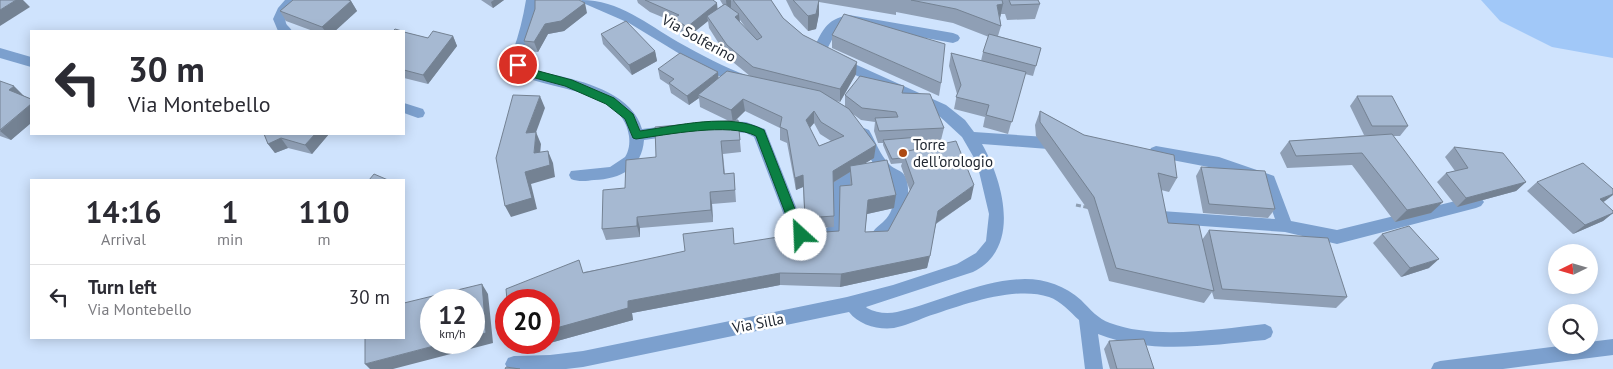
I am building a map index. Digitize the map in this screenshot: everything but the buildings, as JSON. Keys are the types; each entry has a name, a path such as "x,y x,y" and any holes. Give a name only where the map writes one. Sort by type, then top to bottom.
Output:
{"street":[{"path":"285,30 279,24 279,19 283,10 294,0"},
{"path":"532,0 528,28 518,55 518,65 528,72 568,83 610,101 629,117 636,135 633,157 623,168 602,174 576,175"},
{"name":"Via Solferino","path":"587,0 634,20 716,69 754,84"},
{"path":"953,38 845,19 831,27 814,48 941,109 955,119 970,137 1072,145"},
{"path":"0,53 30,62"},
{"path":"405,108 418,113"},
{"path":"708,126 742,127 760,133 801,235 816,240 833,235 836,229 838,186 852,176 885,171 895,174 899,179 902,195 900,212 894,221 881,232"},
{"path":"857,126 875,151 885,171"},
{"path":"636,135 692,128"},
{"name":"Via Silla","path":"514,364 550,363 583,359 853,304 904,290 972,265 982,258 991,247 997,225 995,201 983,161 970,137"},
{"path":"1145,151 1219,163 1269,180 1285,226"},
{"path":"1133,215 1285,226 1337,237 1490,198"},
{"path":"853,304 858,312 866,317 885,321 896,320 995,289 1042,287 1056,291 1069,298 1087,319 1116,334 1143,337 1213,337 1266,332"},
{"path":"1087,319 1094,369"},
{"path":"1440,369 1613,347"}],"path":[{"path":"1076,205 1099,209"}],"shaded area":[{"path":"1481,0 1613,0 1613,58 1552,47 1500,21"}],"place":[{"name":"Torre dell'orologio","path":"903,153"}],"route":[{"path":"518,65 528,72 568,83 610,101 629,117 636,135 701,126 742,127 760,133 801,235"}]}
